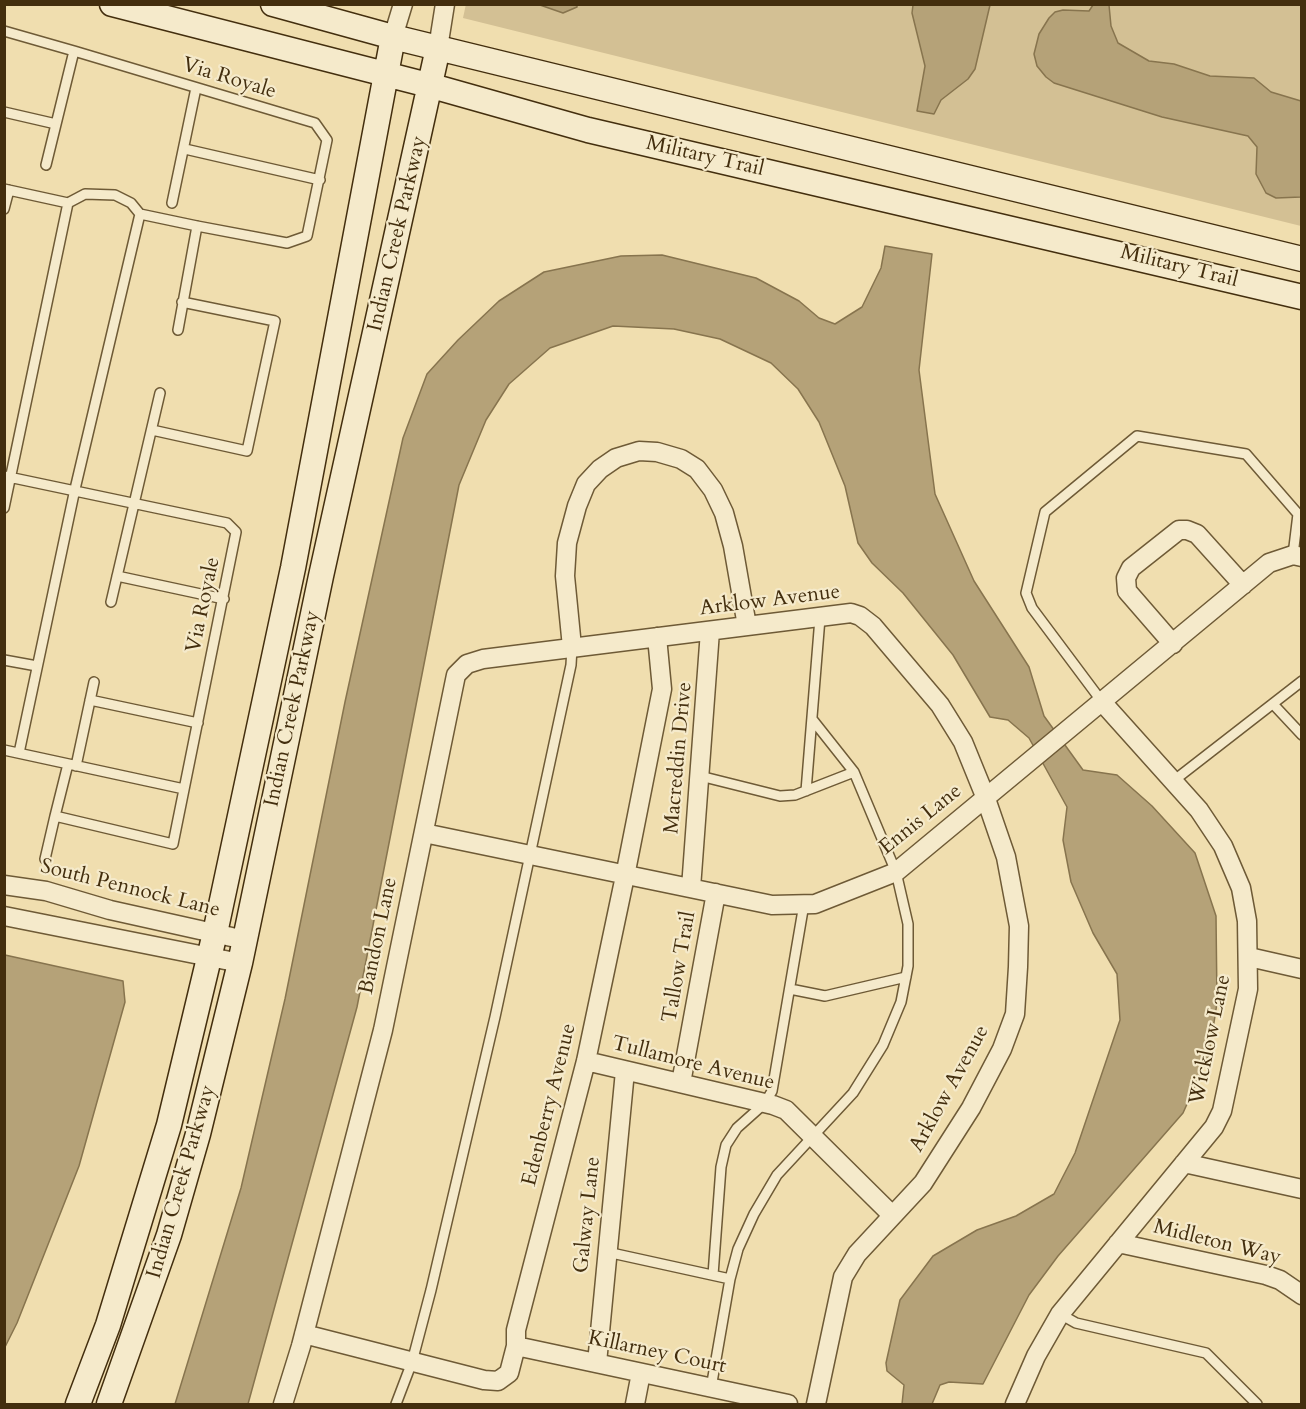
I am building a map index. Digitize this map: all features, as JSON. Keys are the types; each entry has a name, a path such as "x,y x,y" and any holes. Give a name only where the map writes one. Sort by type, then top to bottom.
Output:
{"street":[{"name":"Military Trail","path":"112,4 432,86 588,130 1302,297"},
{"name":"Military Trail","path":"273,4 393,37 1302,259"},
{"name":"Indian Creek Parkway","path":"78,1404 108,1325 163,1147 212,944 293,568 384,74 403,4"},
{"name":"Indian Creek Parkway","path":"109,1404 169,1235 198,1134 240,963 321,576 432,86 445,4"},
{"path":"572,647 565,576 567,543 577,506 586,484 600,469 616,458 639,451 657,452 681,459 697,469 713,490 724,513 733,546 747,626"},
{"path":"1173,644 1127,591 1126,578 1131,568 1179,530 1187,530 1197,534 1243,585"},
{"name":"Ennis Lane","path":"424,833 772,905 815,904 896,872 967,815 985,796 1103,703 1269,563 1297,556"},
{"name":"Arklow Avenue","path":"657,637 851,613 860,616 873,626 940,705 963,742 1006,856 1019,926 1015,1014 1002,1049 971,1108 923,1183 858,1254 843,1277 816,1404"},
{"name":"Macreddin Drive","path":"691,888 710,631"},
{"name":"Bandon Lane","path":"283,1404 304,1334 383,1030 456,675 467,664 483,659 657,637"},
{"name":"Edenberry Avenue","path":"304,1334 484,1380 498,1381 508,1373 516,1346 516,1330 586,1061 625,876 662,689 657,637"},
{"name":"Wicklow Lane","path":"1015,1404 1036,1356 1060,1314 1214,1127 1222,1111 1248,989 1247,921 1241,888 1223,846 1205,819 1103,703"},
{"name":"South Pennock Lane","path":"4,885 46,891 110,910 212,944 240,963"},
{"name":"Tallow Trail","path":"681,1083 716,893"},
{"name":"South Pennock Lane","path":"4,916 212,944 245,940"},
{"path":"1249,957 1302,969"},
{"name":"Tullamore Avenue","path":"586,1061 765,1103 786,1110 892,1215"},
{"name":"Galway Lane","path":"597,1363 625,1071"},
{"path":"1185,1163 1302,1189"},
{"name":"Midleton Way","path":"1118,1243 1266,1275 1280,1280 1302,1295"},
{"name":"Killarney Court","path":"516,1346 711,1388 746,1400 788,1404"},
{"path":"635,1404 641,1372"}],"lane":[{"name":"Via Royale","path":"4,31 315,123 327,140 308,236 287,243 140,214 131,203 115,195 85,194 68,202 7,189 4,210"},
{"path":"46,165 74,51"},
{"path":"172,203 196,88"},
{"path":"4,112 56,124"},
{"path":"185,149 320,180"},
{"path":"4,508 8,477 68,202"},
{"path":"19,753 75,489 140,214"},
{"path":"178,330 197,226"},
{"path":"152,430 247,451 275,321 182,302"},
{"path":"111,602 160,393"},
{"path":"1103,703 1032,608 1026,593 1044,512 1137,436 1246,454 1300,513 1297,556"},
{"name":"Via Royale","path":"8,477 75,489 226,523 236,532 173,844 55,816"},
{"path":"117,576 224,598"},
{"path":"806,791 820,618"},
{"path":"396,1404 412,1362 495,1017 572,647"},
{"path":"4,660 37,666"},
{"path":"1172,782 1302,681"},
{"path":"45,859 55,816 72,765 94,682"},
{"path":"90,700 198,723"},
{"path":"1273,704 1302,735"},
{"path":"711,1388 730,1279 738,1249 754,1214 777,1175 853,1093 883,1045 901,1002 906,977 908,924 896,872 854,772 812,719"},
{"path":"4,750 184,789"},
{"path":"700,776 780,796 795,795 854,772"},
{"path":"713,1275 721,1167 726,1145 737,1128 765,1103 772,1091 804,904"},
{"path":"790,990 825,996 906,977"},
{"path":"606,1252 730,1279"},
{"path":"1060,1314 1076,1323 1206,1353 1257,1404"}],"shaded area":[{"path":"466,4 1301,5 1301,226 463,18"},
{"path":"540,5 577,5 577,7 563,13"},
{"path":"913,5 990,5 975,69 968,79 941,100 934,114 917,111 925,66 912,13"},
{"path":"1093,5 1109,5 1111,26 1118,43 1149,61 1174,64 1210,76 1254,78 1271,92 1301,101 1301,197 1276,198 1266,193 1256,174 1257,147 1248,136 1162,117 1054,83 1046,77 1037,66 1034,54 1039,34 1049,18 1055,12 1063,10 1089,11"},
{"path":"885,246 932,254 919,370 935,494 974,581 1029,667 1044,716 1083,770 1117,775 1152,806 1195,853 1216,916 1217,1003 1209,1055 1183,1113 1058,1256 1029,1295 983,1384 949,1382 940,1385 932,1404 902,1404 904,1385 887,1371 886,1363 900,1300 933,1256 977,1230 1016,1216 1054,1194 1075,1153 1120,1020 1117,974 1093,933 1071,882 1063,840 1067,807 1029,738 1008,720 990,717 953,655 903,593 872,563 858,543 845,486 819,422 798,389 771,363 720,339 674,329 613,326 550,348 509,384 486,420 459,485 357,1007 248,1404 175,1404 241,1188 285,999 345,702 403,438 427,374 458,340 499,301 544,272 621,256 662,255 756,278 799,301 819,318 835,324 862,307 881,268"},
{"path":"5,955 123,981 125,1002 79,1166 17,1323 5,1347"}]}
